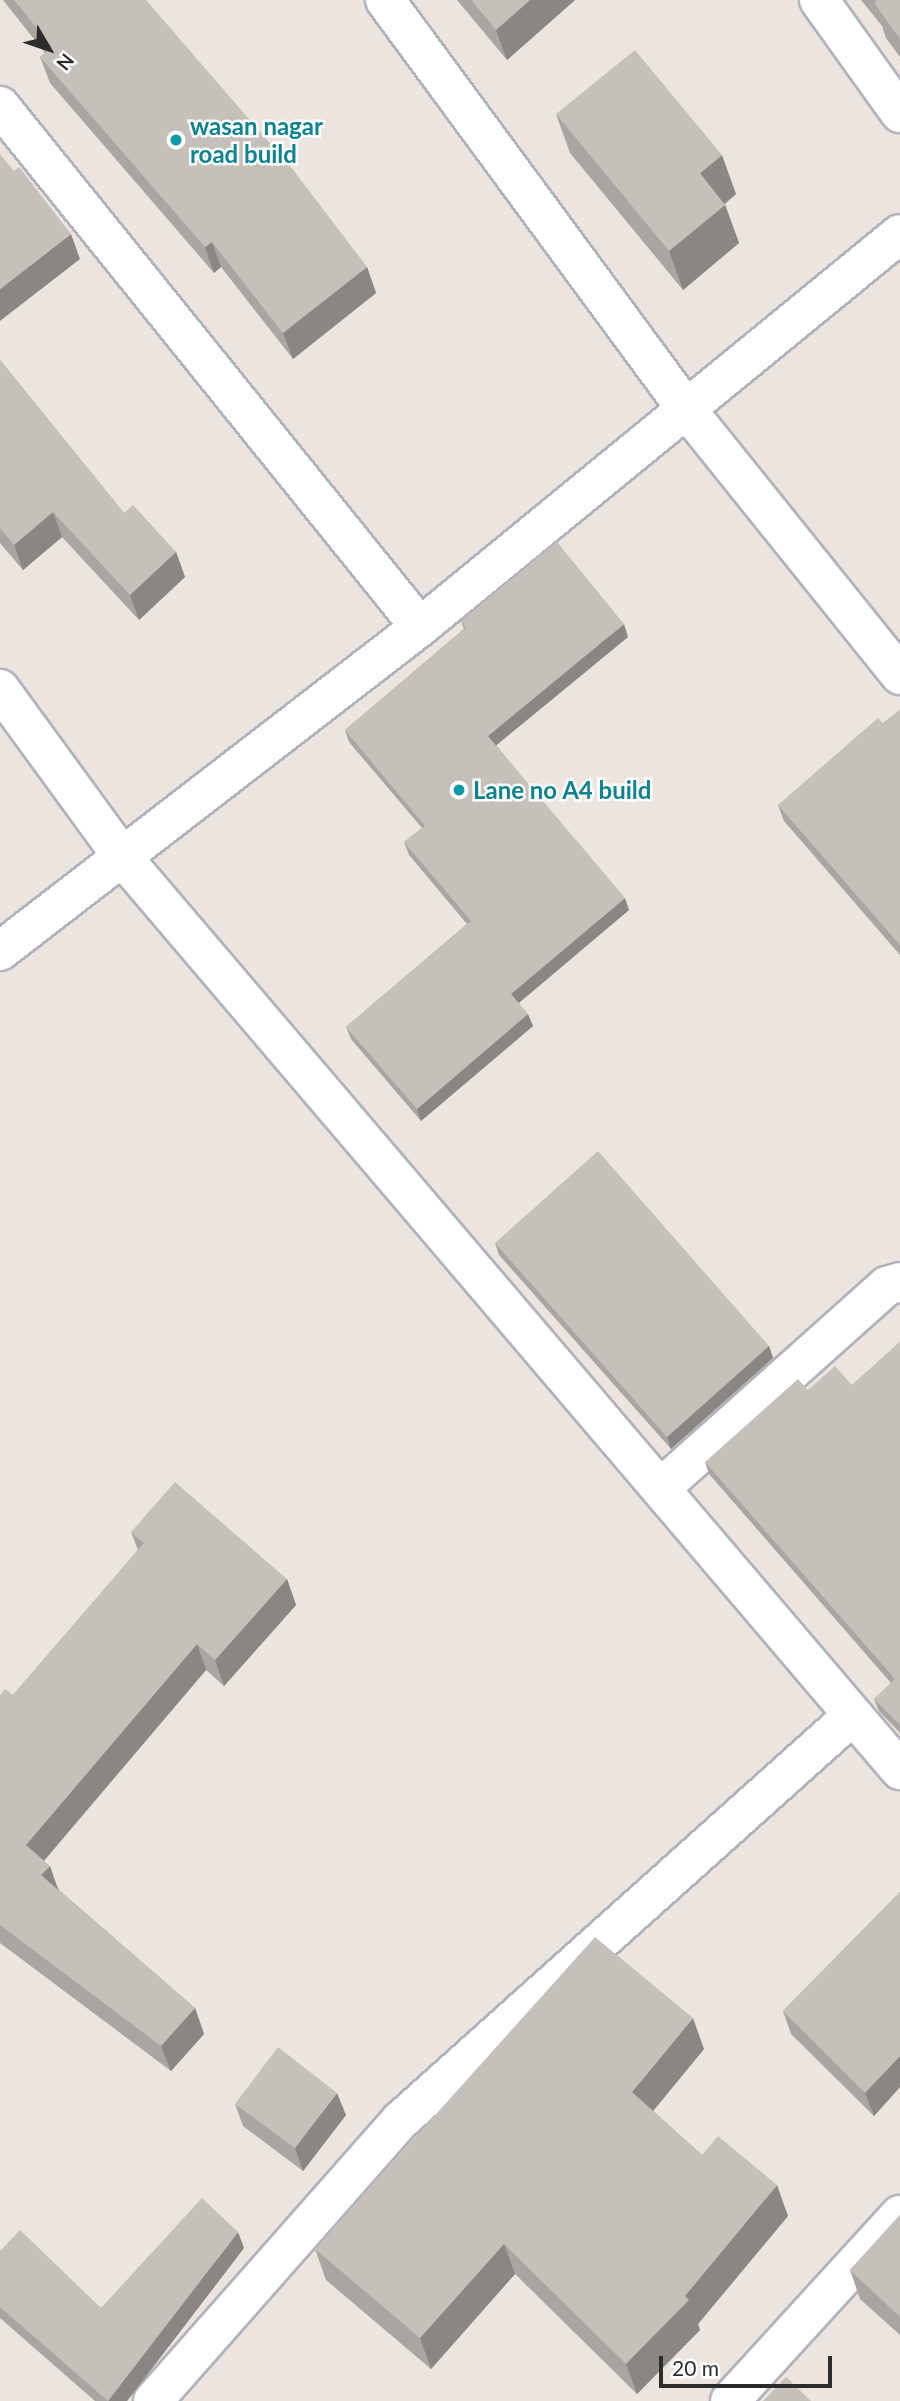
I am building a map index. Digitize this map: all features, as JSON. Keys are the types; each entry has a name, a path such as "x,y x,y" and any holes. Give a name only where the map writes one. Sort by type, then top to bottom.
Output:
{"street":[{"path":"384,0 687,410 900,675"},
{"path":"818,0 900,113"},
{"path":"0,106 420,627"},
{"path":"0,951 124,859 420,627 900,234"},
{"path":"0,689 124,859 663,1486 851,1717 900,1770"},
{"path":"663,1486 887,1286 900,1282"},
{"path":"153,2401 401,2120 851,1717"},
{"path":"730,2401 900,2215"}],"building":[{"name":"wasan nagar road build","path":"14,0 146,0 294,171 367,267 283,333 212,242 205,247 40,57 52,47"},
{"path":"471,0 530,0 496,30"},
{"path":"876,0 900,0 900,39 874,3"},
{"path":"635,50 722,155 700,173 725,205 669,251 556,114"},
{"path":"0,154 14,171 19,167 71,234 0,289"},
{"path":"0,360 124,513 133,505 176,552 130,595 53,512 14,545 0,528"},
{"path":"557,542 624,624 488,736 625,898 511,994 528,1014 417,1109 346,1027 471,921 404,842 425,826 345,730 466,628 461,621"},
{"path":"900,710 900,945 778,805 878,718 883,724"},
{"path":"598,1151 769,1346 667,1437 495,1243"},
{"path":"900,1342 900,1725 874,1699 895,1679 705,1462 798,1379 808,1390 835,1366 852,1385"},
{"path":"175,1482 287,1579 215,1660 197,1644 26,1845 50,1866 41,1875 195,2008 161,2046 0,1925 0,1695 5,1689 13,1695 144,1543 131,1532"},
{"path":"900,1892 900,2056 865,2093 783,2011"},
{"path":"595,1937 693,2018 632,2092 702,2155 718,2136 777,2185 685,2296 689,2300 626,2364 504,2244 420,2338 315,2249"},
{"path":"278,2047 337,2093 295,2148 235,2104"},
{"path":"202,2198 238,2232 108,2401 0,2307 0,2251 20,2230 101,2308"},
{"path":"900,2215 900,2317 850,2270"},
{"path":"786,2377 811,2401 763,2401"}],"place":[{"name":"wasan nagar road build","path":"176,140"},
{"name":"Lane no A4 build","path":"459,790"}]}
